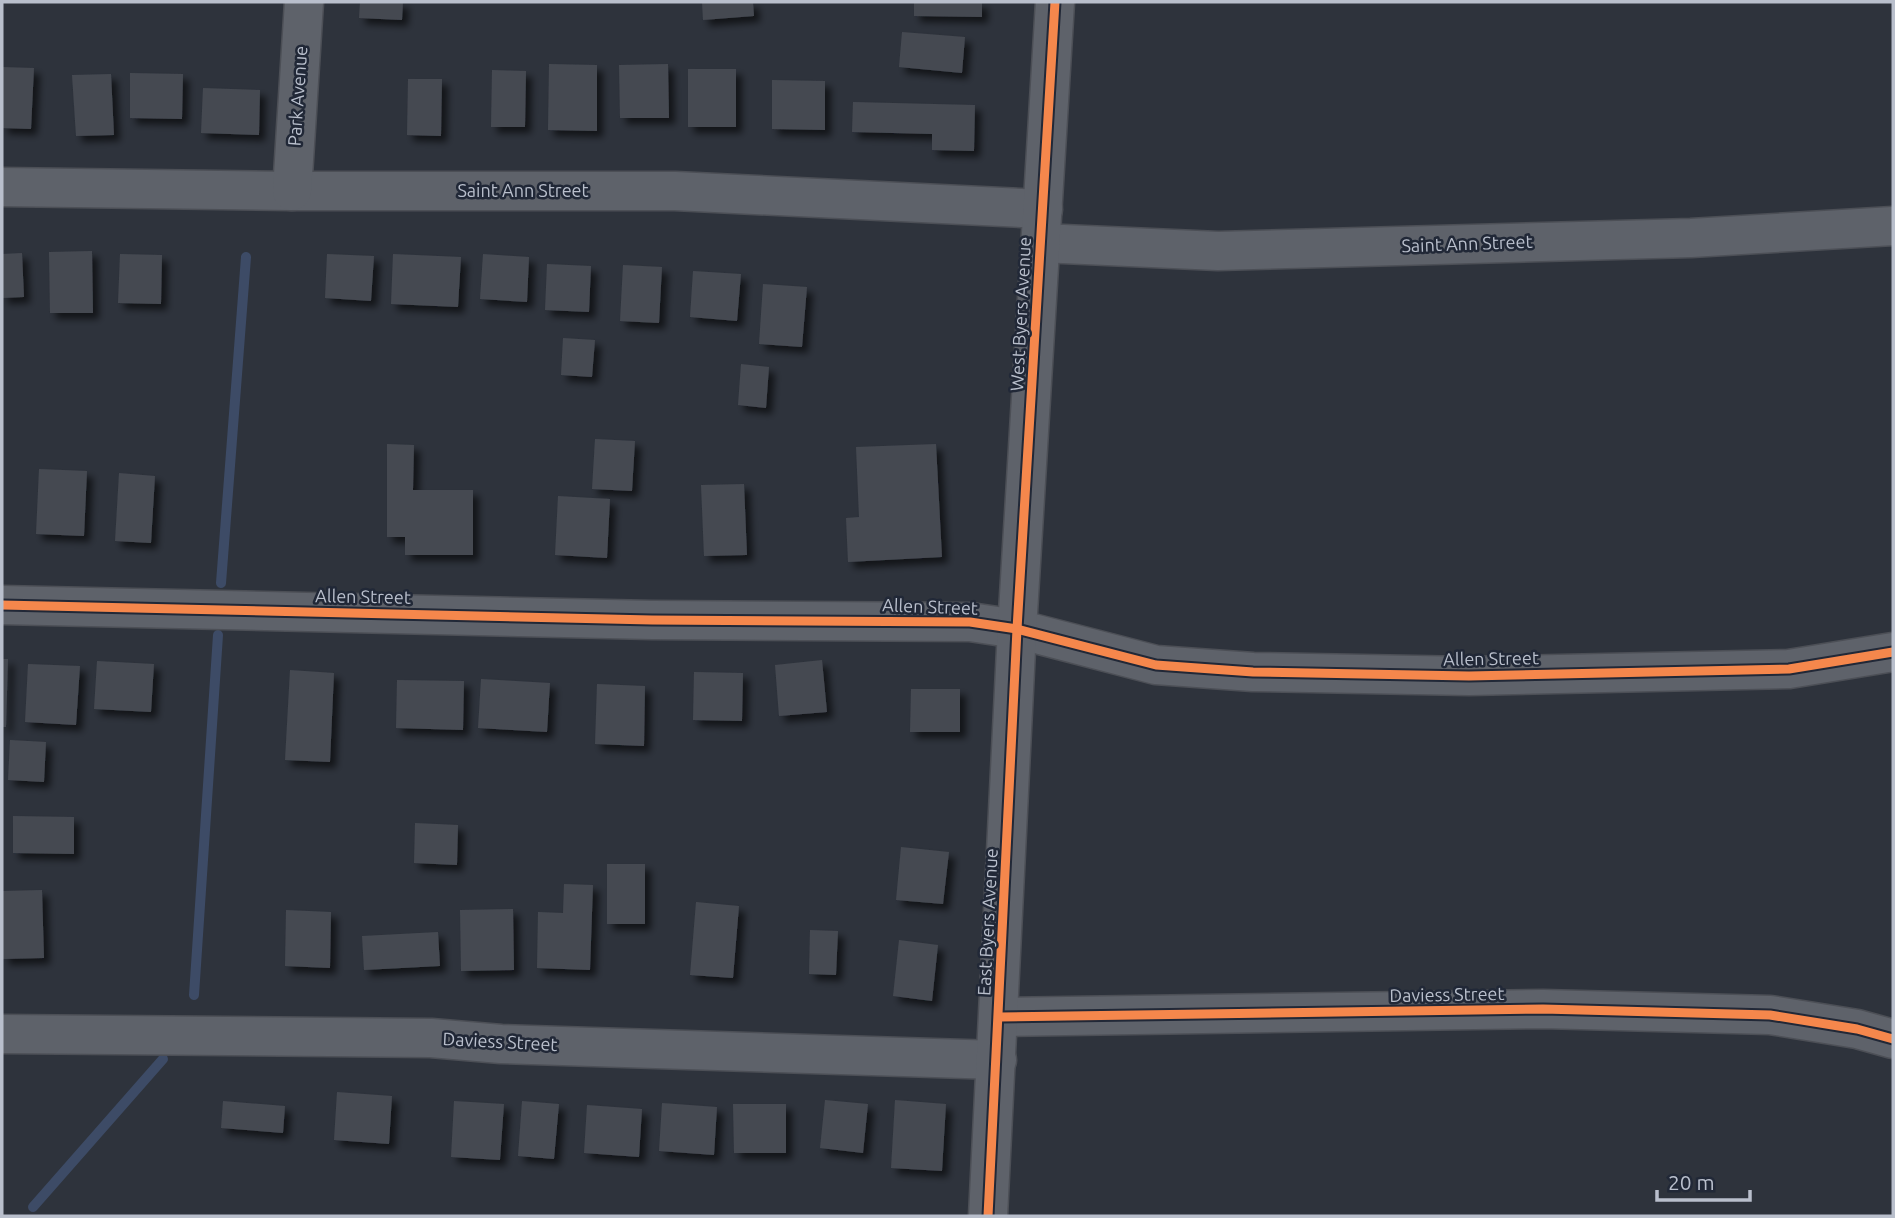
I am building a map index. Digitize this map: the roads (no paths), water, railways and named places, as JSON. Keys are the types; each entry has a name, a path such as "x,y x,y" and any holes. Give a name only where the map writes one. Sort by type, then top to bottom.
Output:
{"street":[{"name":"Park Avenue","path":"292,191 304,2"},
{"name":"West Byers Avenue","path":"1017,629 1055,2"},
{"name":"Saint Ann Street","path":"2,187 292,191 675,191 1042,226 1218,251 1691,238 1893,226"},
{"name":"Allen Street","path":"2,605 638,619 970,622 1017,629 1157,665 1253,672 1469,676 1789,669 1893,652"},
{"name":"East Byers Avenue","path":"988,1216 1000,1017 1017,629"},
{"name":"Daviess Street","path":"1000,1017 1544,1009 1770,1015 1857,1029 1893,1039"},
{"name":"Daviess Street","path":"2,1034 431,1038 501,1044 997,1060"}],"waterway":[{"path":"221,583 246,257"},
{"path":"194,995 218,635"},
{"path":"33,1207 163,1059"}]}
